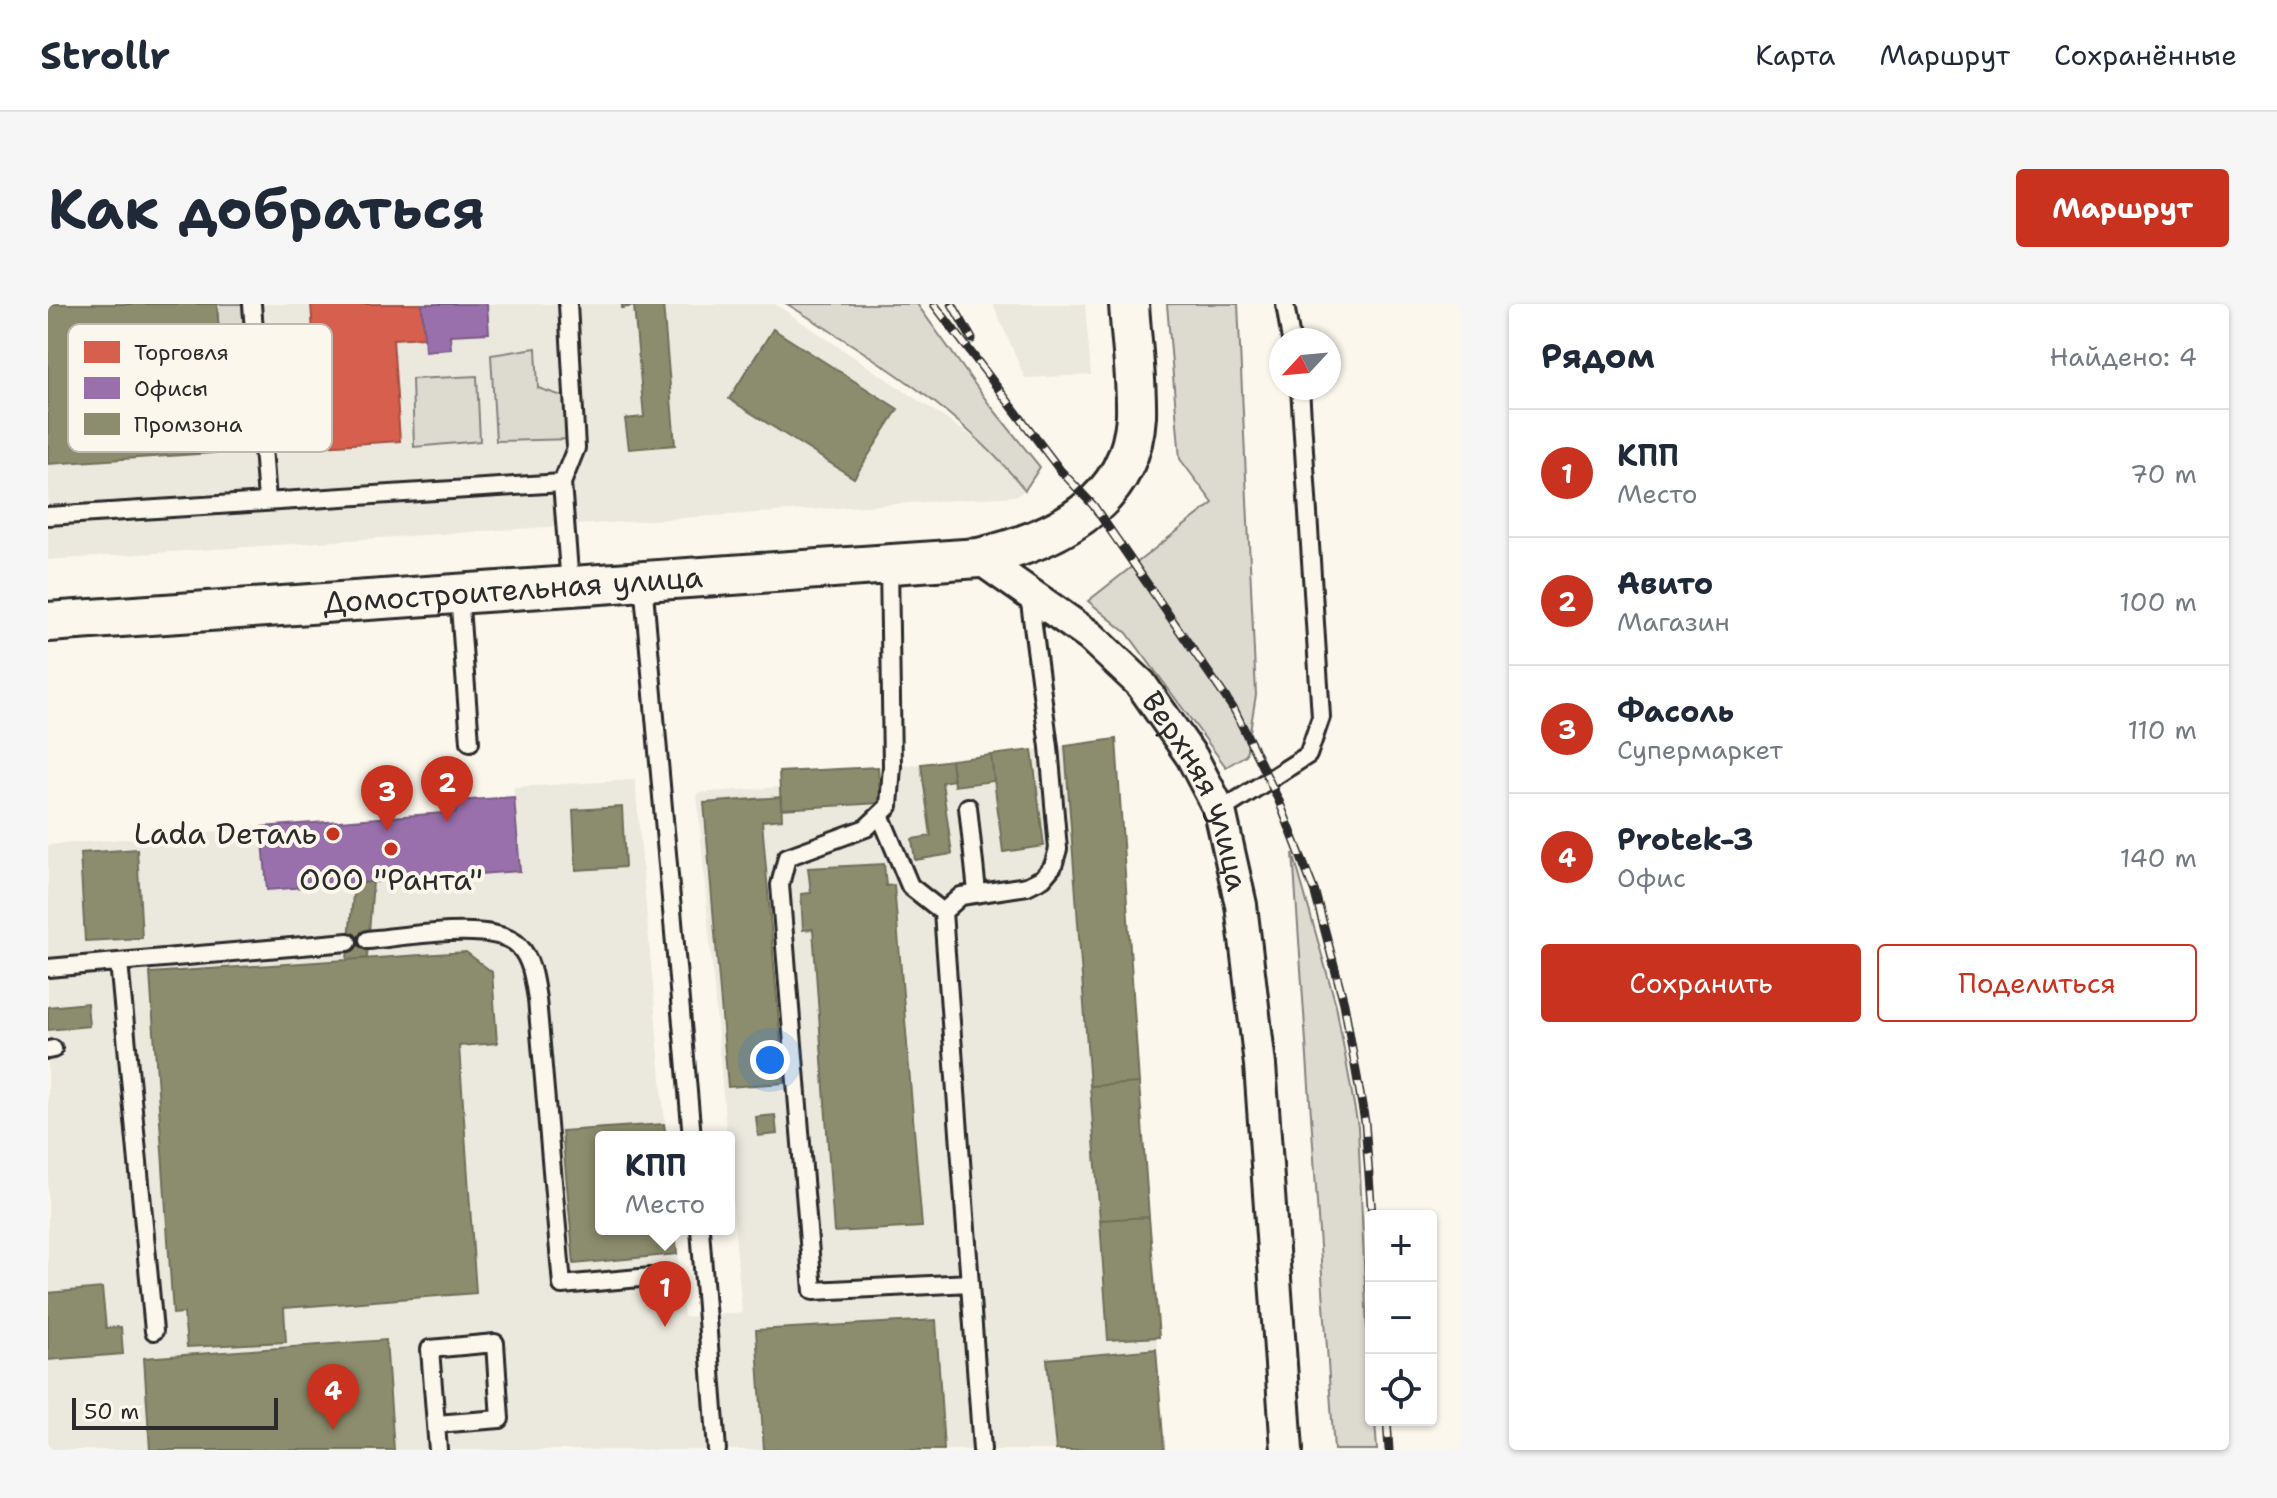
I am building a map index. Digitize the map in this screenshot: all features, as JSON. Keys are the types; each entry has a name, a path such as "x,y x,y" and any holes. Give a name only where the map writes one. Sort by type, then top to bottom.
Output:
{"street":[{"path":"979,558 1029,546 1056,532 1114,486 1127,458 1136,417 1129,304"},
{"name":"Домостроительная улица","path":"48,622 979,558"},
{"name":"Верхняя улица","path":"979,558 1090,636 1141,684 1192,757 1220,811 1241,905 1260,1065 1287,1450"}],"lane":[{"path":"252,304 254,324"},
{"path":"568,304 576,448 562,483 570,585"},
{"path":"1285,304 1289,328"},
{"path":"1220,811 1308,755 1321,717 1301,400"},
{"path":"263,452 267,500"},
{"path":"48,516 562,483"},
{"path":"889,564 889,806 881,817 866,828 787,857 780,885 813,1291 970,1283"},
{"path":"643,581 691,1131"},
{"path":"459,593 470,742"},
{"path":"982,1450 943,912 951,902 977,892 1027,886 1043,878 1053,866 1058,849 1049,747 1029,593"},
{"path":"968,807 977,892"},
{"path":"881,817 910,886 943,912"},
{"path":"368,940 477,932 508,937 519,947 528,960 537,999 562,1285 651,1277"},
{"path":"48,968 348,942"},
{"path":"119,962 154,1331"},
{"path":"700,1235 717,1450"},
{"path":"436,1424 500,1419 495,1343 430,1349 438,1450"}],"shaded area":[{"path":"48,304 775,304 995,452 1025,490 1016,496 48,560"},
{"path":"217,304 242,304 243,324 218,324"},
{"path":"787,304 917,304 989,404 1040,467 1025,490 974,435 915,387"},
{"path":"993,304 1085,304 1091,375 1025,378"},
{"path":"1167,304 1238,304 1256,695 1246,755 1226,767 1127,633 1088,601 1213,503 1180,459"},
{"path":"536,348 538,388 571,399 573,439 496,441 491,355"},
{"path":"477,376 480,441 414,447 412,379"},
{"path":"1116,739 1164,1450 48,1450 48,845 455,812 455,801 514,797 514,787 635,780 665,1131 595,1131 595,1235 676,1235 684,1317 742,1313 735,1232 735,1131 726,1131 697,793 779,787 779,772 921,764"},
{"path":"1293,853 1336,1005 1358,1127 1365,1285 1365,1426 1375,1426 1377,1450 1334,1450"}],"building: Торговля":[{"path":"311,304 422,304 424,337 393,339 400,441 332,445 332,324 312,324"}],"building: Офисы":[{"path":"422,304 487,304 489,333 450,335 451,349 425,351"},
{"name":"ООО \"Ранта\"","path":"514,797 520,871 267,890 262,827 456,812 455,801"}],"building: Промзона":[{"path":"48,304 217,304 218,324 68,324 68,452 227,452 48,464"},
{"path":"622,304 663,304 675,445 629,449 625,419 644,417 634,306 622,308"},
{"path":"773,329 898,409 854,478 729,399"},
{"path":"1116,739 1139,1083 1090,1086 1065,746"},
{"path":"1032,750 1044,846 1003,852 991,755"},
{"path":"991,755 994,781 954,786 951,760"},
{"path":"951,760 954,780 942,782 952,854 915,860 912,839 931,836 921,764"},
{"path":"878,767 880,803 781,809 779,772"},
{"path":"781,797 782,819 762,821 784,1083 728,1087 704,803"},
{"path":"622,807 625,867 576,870 573,810"},
{"path":"137,849 142,938 85,941 80,853"},
{"path":"884,864 886,886 894,885 922,1227 834,1232 813,929 803,930 801,894 811,893 808,868"},
{"path":"373,882 367,958 347,960 354,884"},
{"path":"466,952 492,972 497,1043 459,1046 476,1293 284,1308 286,1342 187,1347 184,1313 173,1314 150,973"},
{"path":"87,1003 89,1026 48,1030 48,1007"},
{"path":"1139,1083 1149,1217 1100,1220 1090,1086"},
{"path":"775,1115 777,1134 758,1136 756,1117"},
{"path":"664,1124 665,1131 595,1131 595,1235 675,1235 677,1254 574,1264 562,1131"},
{"path":"1149,1217 1159,1337 1108,1340 1100,1220"},
{"path":"102,1288 106,1328 121,1327 123,1354 48,1360 48,1293"},
{"path":"936,1320 944,1450 764,1450 756,1330"},
{"path":"386,1340 394,1450 150,1450 144,1358"},
{"path":"1156,1349 1164,1450 1056,1450 1047,1359"}],"railway":[{"path":"934,304 1060,470 1093,505 1235,711 1279,801 1315,893 1344,1003 1365,1122 1372,1210"},
{"path":"952,304 972,339"},
{"path":"1387,1426 1389,1450"}],"place":[{"name":"Авито","path":"447,822"},
{"name":"Фасоль","path":"387,831"},
{"name":"Lada Dеталь","path":"333,834"},
{"name":"ООО \"Ранта\"","path":"391,849"},
{"name":"КПП","path":"665,1327"},
{"name":"Protek-3","path":"333,1430"}]}
